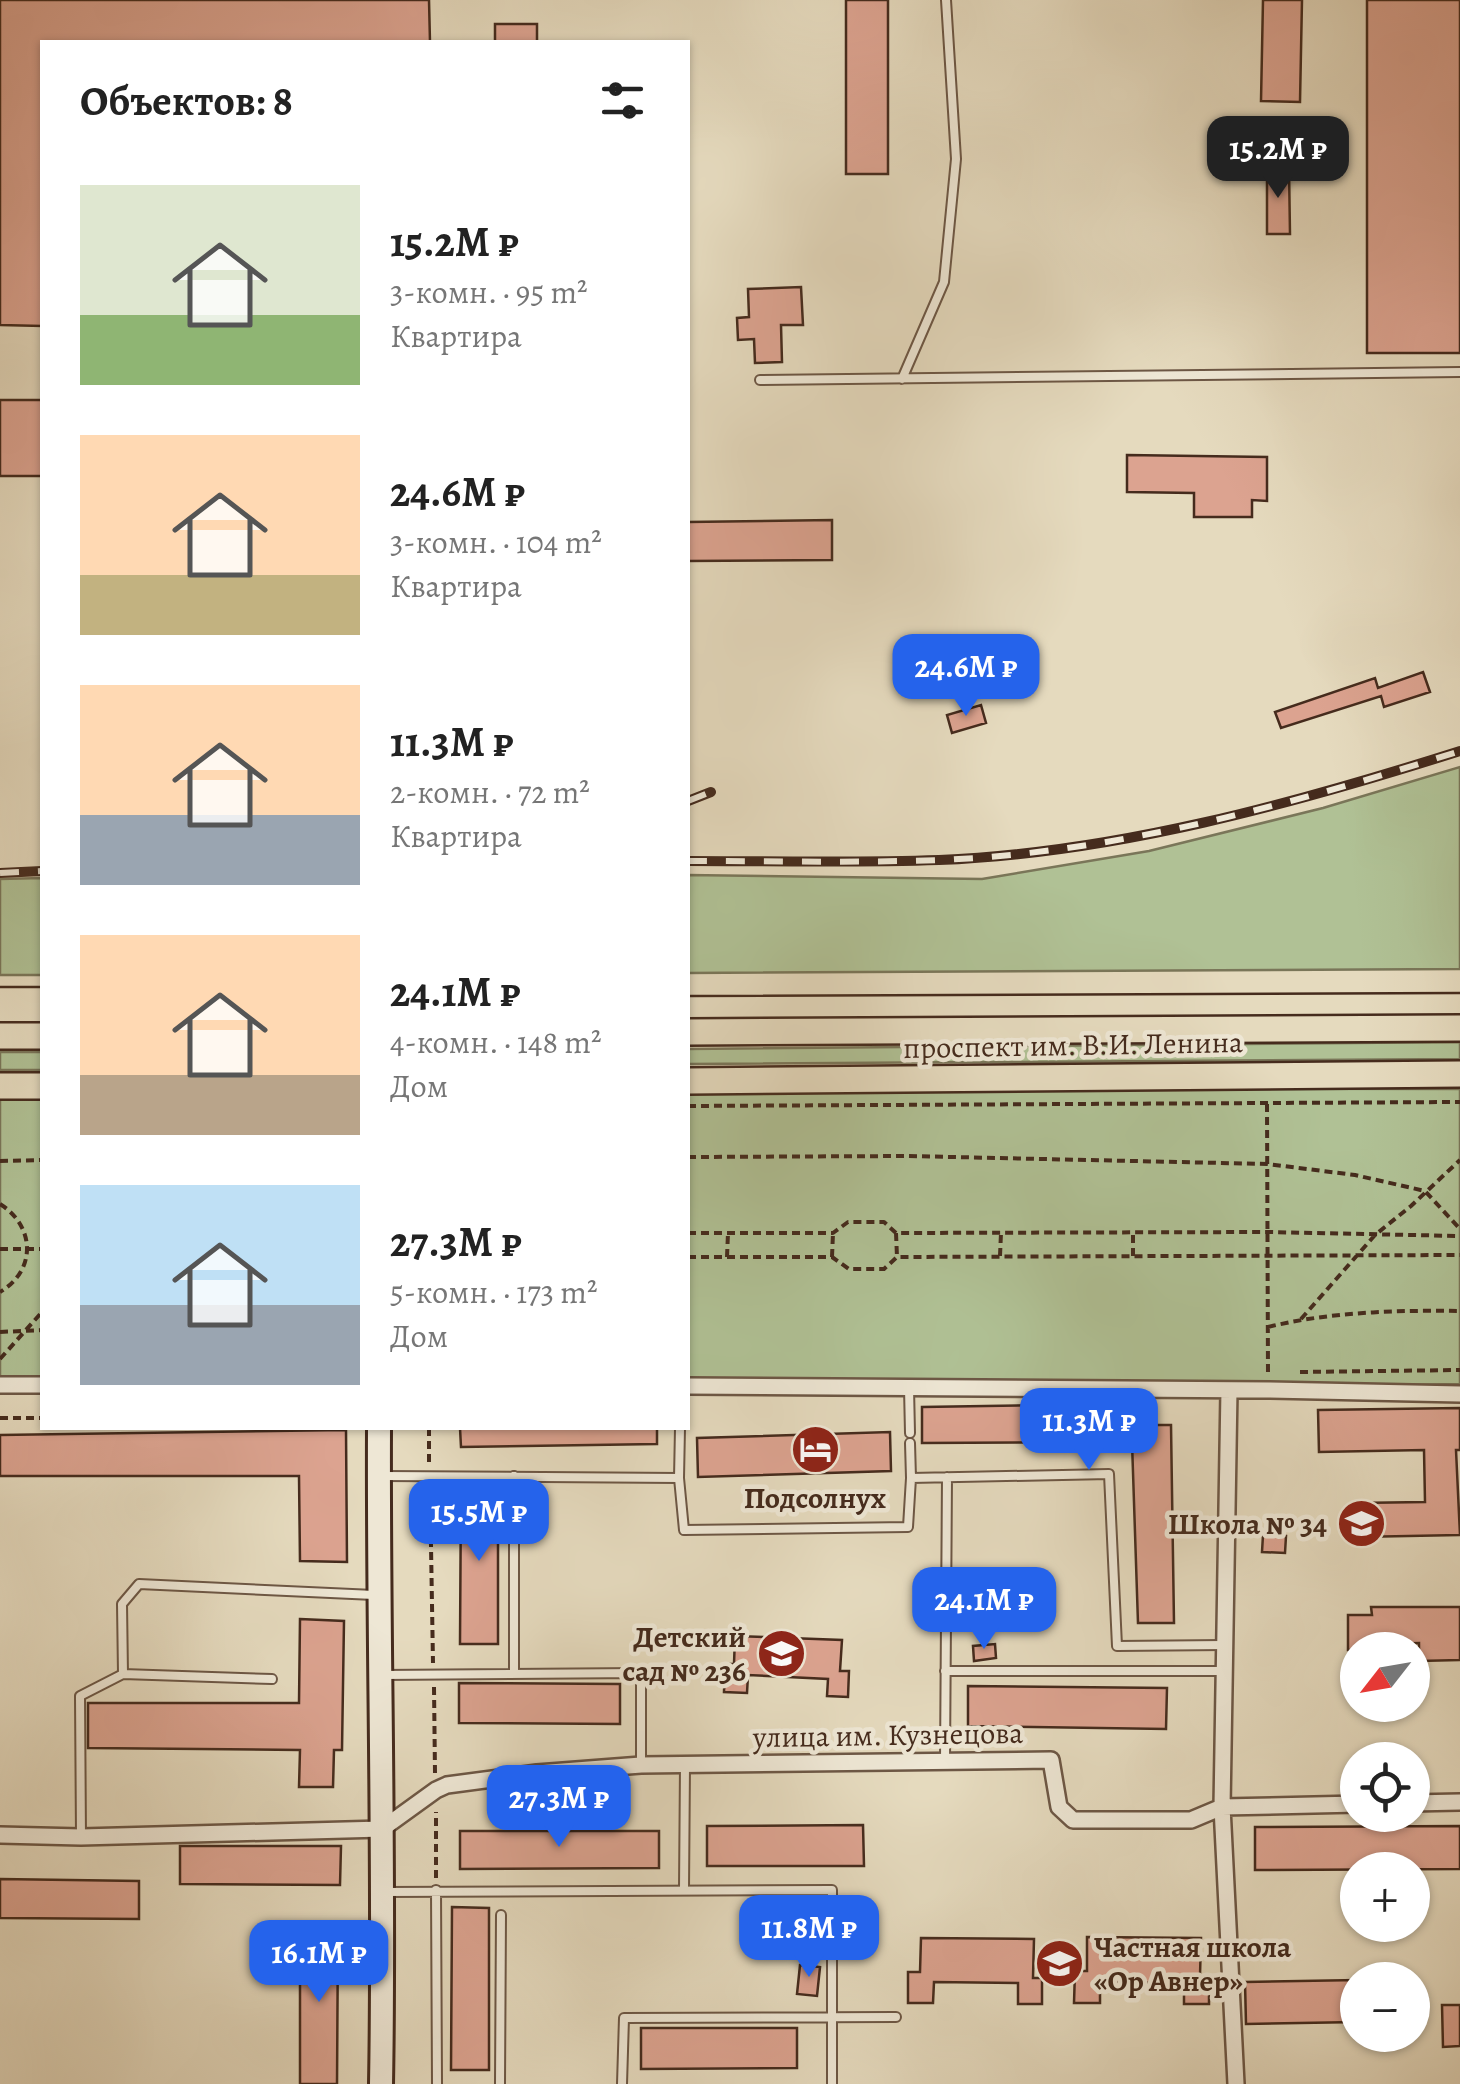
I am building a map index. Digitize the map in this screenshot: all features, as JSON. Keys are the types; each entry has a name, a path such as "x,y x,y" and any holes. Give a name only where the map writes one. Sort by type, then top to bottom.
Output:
{"main road":[{"name":"проспект им. В.И. Ленина","path":"690,1032 1460,1028"},
{"path":"0,1036 40,1036"},
{"name":"проспект им. В.И. Ленина","path":"690,1081 1460,1074"},
{"path":"0,1086 40,1086"},
{"path":"379,1430 378,1675 384,1892 381,2084"}],"street":[{"path":"0,1386 40,1385"},
{"path":"690,1386 1460,1394"},
{"path":"1229,1390 1222,1806 1236,2084"},
{"name":"улица им. Кузнецова","path":"436,1790 537,1773 641,1765 1051,1760 1059,1806 1074,1820 1191,1820 1222,1806 1340,1804"},
{"path":"0,1835 82,1837 382,1829 436,1790"},
{"path":"1430,1803 1460,1802"}],"lane":[{"path":"902,379 944,282 956,159 946,0"},
{"path":"760,380 1460,372"},
{"path":"680,1430 684,1530 908,1528 908,1388"},
{"path":"911,1478 1108,1474 1116,1646 1225,1645"},
{"path":"378,1476 679,1478"},
{"path":"514,1476 514,1674"},
{"path":"945,1761 947,1477"},
{"path":"123,1674 122,1604 140,1584 378,1596"},
{"path":"945,1671 1224,1671"},
{"path":"378,1675 641,1673 641,1765"},
{"path":"82,1837 80,1696 123,1674 272,1679"},
{"path":"684,1890 685,1764"},
{"path":"436,1890 437,2084"},
{"path":"384,1892 832,1890 832,2084"},
{"path":"500,2084 501,1916"},
{"path":"622,2084 624,2018 896,2017"}],"path":[{"path":"690,1106 1460,1102"},
{"path":"1267,1103 1268,1372"},
{"path":"690,1157 908,1156 1267,1164 1425,1191 1460,1229"},
{"path":"0,1162 40,1160"},
{"path":"1302,1318 1374,1234 1460,1160"},
{"path":"0,1204 22,1223 28,1250 21,1273 0,1292"},
{"path":"690,1234 834,1233 848,1222 884,1222 896,1233 1460,1236"},
{"path":"1133,1232 1133,1256"},
{"path":"727,1257 728,1233"},
{"path":"832,1257 834,1233"},
{"path":"690,1257 832,1257 848,1269 884,1269 896,1256 896,1233"},
{"path":"1000,1233 1000,1256"},
{"path":"0,1250 40,1249"},
{"path":"896,1256 1460,1255"},
{"path":"1268,1327 1302,1318 1414,1310 1460,1311"},
{"path":"0,1359 40,1314"},
{"path":"0,1332 40,1330"},
{"path":"0,1418 40,1418"},
{"path":"429,1430 436,1890"}],"green space":[{"path":"1460,767 1460,969 690,973 690,875 982,879 1149,851 1323,808"},
{"path":"40,878 40,975 0,975 0,879"},
{"path":"1460,1042 1460,1059 690,1064 690,1049"},
{"path":"0,1052 40,1052 40,1070 0,1070"},
{"path":"690,1088 1460,1089 1460,1384 1231,1388 690,1379"},
{"path":"0,1091 40,1091 40,1382 0,1382"}],"building":[{"path":"0,0 429,0 430,40 40,40 40,326 0,325"},
{"path":"846,0 888,0 888,174 846,174"},
{"path":"1263,0 1302,0 1300,102 1261,101"},
{"path":"1367,0 1460,0 1460,353 1367,353"},
{"path":"495,24 537,24 537,40 495,40"},
{"path":"1267,168 1289,168 1290,234 1267,234"},
{"path":"801,287 803,325 781,325 782,362 755,363 754,339 738,340 737,318 749,317 748,289"},
{"path":"0,400 40,400 40,476 0,476"},
{"path":"1127,455 1267,457 1267,501 1252,500 1252,517 1194,517 1194,493 1127,492"},
{"path":"832,520 832,560 690,561 690,522"},
{"path":"1423,672 1430,692 1384,707 1381,696 1281,728 1275,712 1375,678 1378,688"},
{"path":"981,705 986,723 952,733 947,715"},
{"path":"1118,1404 1118,1425 1171,1425 1174,1623 1138,1623 1132,1442 922,1443 922,1407"},
{"path":"1460,1408 1460,1450 1456,1450 1460,1535 1357,1537 1356,1503 1425,1502 1424,1450 1319,1452 1318,1410"},
{"path":"346,1430 347,1562 300,1561 299,1476 0,1476 0,1435"},
{"path":"460,1430 657,1430 657,1444 461,1447"},
{"path":"890,1432 891,1471 698,1477 697,1438"},
{"path":"461,1484 498,1484 498,1644 460,1644"},
{"path":"1263,1535 1286,1536 1285,1553 1262,1552"},
{"path":"1371,1607 1460,1607 1460,1660 1430,1661 1430,1632 1348,1632 1348,1615 1372,1615"},
{"path":"300,1619 344,1621 342,1750 334,1750 333,1787 299,1787 300,1750 88,1748 88,1703 299,1703"},
{"path":"735,1636 842,1640 840,1671 849,1671 848,1697 827,1696 828,1679 748,1675 747,1693 724,1692 725,1664 734,1664"},
{"path":"995,1644 996,1658 974,1661 973,1646"},
{"path":"459,1683 620,1684 620,1724 459,1723"},
{"path":"968,1686 1167,1688 1166,1729 968,1726"},
{"path":"863,1825 864,1866 707,1866 707,1826"},
{"path":"1430,1826 1460,1826 1460,1869 1430,1869 1430,1852 1340,1852 1340,1870 1255,1870 1255,1827 1430,1832"},
{"path":"460,1831 659,1831 659,1868 460,1869"},
{"path":"180,1846 341,1846 340,1885 180,1884"},
{"path":"0,1879 139,1881 139,1919 0,1918"},
{"path":"452,1907 489,1908 489,2070 451,2070"},
{"path":"300,1926 338,1926 337,2084 300,2084"},
{"path":"1087,1937 1201,1938 1200,1976 1209,1977 1209,2004 1184,2004 1184,1983 1100,1982 1100,2003 1074,2003 1075,1971 1087,1971"},
{"path":"921,1938 1034,1939 1033,1978 1042,1978 1042,2004 1018,2004 1018,1983 934,1982 933,2003 908,2003 908,1972 920,1972"},
{"path":"800,1965 820,1967 817,1996 797,1994"},
{"path":"1340,1980 1340,2022 1246,2024 1245,1982"},
{"path":"1442,2005 1460,2005 1460,2046 1443,2047"},
{"path":"641,2028 797,2028 797,2068 641,2069"}],"tram line":[{"path":"0,987 40,987"},
{"path":"690,996 1460,993"}],"railway":[{"path":"690,861 939,860 1071,847 1268,807 1460,751"},
{"path":"690,800 711,792"},
{"path":"0,873 40,871"}],"place":[{"name":"Подсолнух","path":"815,1449"},
{"name":"Школа № 34","path":"1362,1524"},
{"name":"Детский сад № 236","path":"781,1654"},
{"name":"Частная школа «Ор Авнер»","path":"1059,1964"}]}
